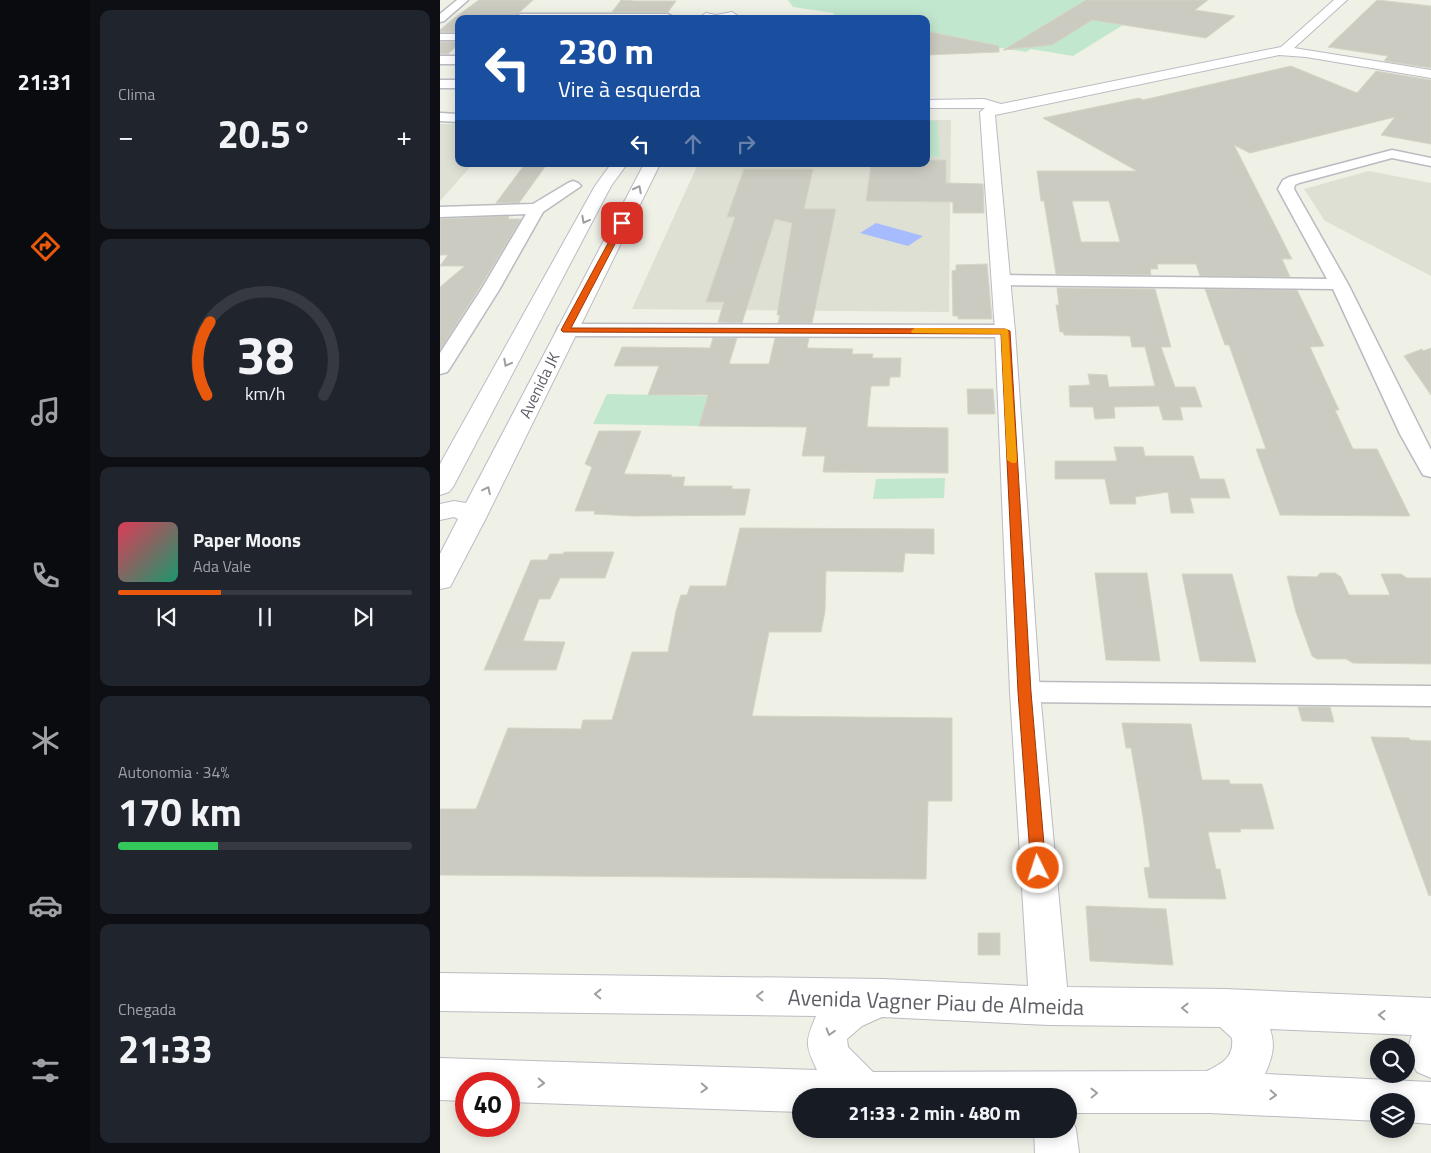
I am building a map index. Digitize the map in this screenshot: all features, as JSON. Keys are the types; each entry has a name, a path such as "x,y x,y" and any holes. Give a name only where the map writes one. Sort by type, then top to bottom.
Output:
{"main road":[{"path":"1323,0 1308,13 1325,16"},
{"path":"930,111 983,108 1277,47 1325,16 1341,0"},
{"path":"708,15 714,5"},
{"path":"1277,47 1284,34"},
{"path":"1277,47 1431,74"},
{"path":"930,104 983,108"},
{"path":"983,108 1002,280 1025,692 1049,1006"},
{"name":"Avenida JK","path":"440,487 598,195 618,167"},
{"name":"Avenida JK","path":"440,580 650,167"},
{"path":"440,512 459,508 469,514 472,520"},
{"name":"Avenida Vagner Piau de Almeida","path":"440,992 883,998 1049,1006 1225,1008 1431,1017"},
{"path":"861,1088 844,1075 833,1060 827,1050 828,1036 831,1026 842,1014 854,1007 883,998"},
{"path":"1209,1092 1241,1075 1252,1061 1253,1042 1248,1026 1238,1016 1225,1008"},
{"path":"1431,1039 1428,1052 1431,1058"},
{"path":"440,1079 792,1090"},
{"path":"1077,1104 1209,1092 1370,1099"},
{"path":"1415,1101 1431,1102"},
{"path":"1056,1138 1057,1153"}],"street":[{"path":"441,17 462,0"},
{"path":"523,15 532,6"},
{"path":"601,15 608,6"},
{"path":"440,37 455,37"},
{"path":"440,60 455,60"},
{"path":"440,84 455,84"},
{"path":"440,117 455,118"},
{"path":"1362,148 1431,162"},
{"path":"1392,154 1294,180 1288,183 1286,189 1421,434 1431,470"},
{"path":"441,366 490,290 537,209 572,186"},
{"path":"442,215 537,209"},
{"path":"1002,280 1339,284"},
{"path":"566,330 1005,331"},
{"path":"1025,692 1431,696"}],"shaded area":[{"path":"930,120 951,120 949,312 632,309 697,167 930,167"},
{"path":"440,124 455,124 455,167 470,167 440,201"},
{"path":"1369,171 1431,183 1431,276 1325,221 1304,189"}],"green space":[{"path":"788,0 1119,0 1113,23 1123,25 1073,56 1031,49 1026,52 1002,48 974,52 930,50 930,15 834,15 834,13 793,7"},
{"path":"930,121 937,121 940,157 930,156"},
{"path":"607,394 710,396 700,426 593,424"},
{"path":"945,478 944,498 873,499 876,479"}],"water":[{"path":"876,223 923,236 908,246 860,233"}],"building":[{"path":"479,0 533,0 516,15 458,15"},
{"path":"621,0 676,1 668,12 612,12"},
{"path":"1086,0 1208,0 1195,10 1235,16 1206,38 1092,20 1052,45 1003,50"},
{"path":"1377,0 1431,6 1431,68 1384,61 1388,56 1328,47"},
{"path":"454,18 455,32 440,32 440,30"},
{"path":"930,32 999,46 999,52 930,55"},
{"path":"440,42 455,42 455,48 448,54 440,54"},
{"path":"1291,66 1357,93 1376,71 1431,80 1431,144 1381,135 1395,117 1250,153 1234,145 1292,259 1282,259 1290,277 1200,276 1196,264 1157,264 1158,269 1150,269 1151,275 1056,274 1044,201 1041,201 1037,171 1137,171 1043,118 1139,98 1143,100","holes":["1072,201 1109,201 1120,242 1081,242"]},
{"path":"930,160 946,160 946,183 983,184 984,213 953,213 953,202 866,201 871,167 930,167"},
{"path":"523,167 545,167 519,203 496,203"},
{"path":"744,169 813,169 804,209 836,209 812,323 778,323 780,315 777,315 792,223 775,219 742,323 718,322 724,302 706,302 735,217 727,217"},
{"path":"509,216 508,219 521,219 440,350 440,287 465,266 440,266 448,255 440,255 440,219"},
{"path":"987,264 992,319 958,319 958,316 953,316 952,271 956,270 956,265"},
{"path":"1057,288 1155,289 1171,347 1161,347 1175,387 1195,387 1202,407 1180,407 1183,420 1163,420 1159,406 1114,407 1115,418 1095,419 1093,407 1070,407 1069,386 1090,385 1088,374 1107,375 1109,387 1155,386 1145,347 1132,347 1130,336 1064,335 1063,332 1060,332 1056,305 1059,305"},
{"path":"1205,289 1297,290 1324,346 1310,347 1339,410 1335,410 1353,449 1377,449 1410,516 1280,515 1256,449 1266,449 1229,345 1225,345"},
{"path":"713,338 737,338 729,364 769,364 775,338 809,338 807,348 853,349 852,354 873,354 872,358 901,358 900,377 890,377 889,386 871,386 867,427 948,428 948,473 823,472 825,456 802,456 807,427 699,426 708,395 648,395 659,366 614,366 622,347 710,348"},
{"path":"1431,348 1431,395 1404,356 1422,349 1423,351"},
{"path":"967,389 993,389 995,414 968,414"},
{"path":"599,431 641,431 624,474 685,477 683,486 732,486 732,489 750,489 745,515 633,516 594,514 595,511 575,511 592,467 585,464"},
{"path":"1114,447 1143,447 1145,456 1193,456 1200,479 1224,479 1230,498 1190,498 1194,513 1171,513 1168,492 1135,497 1136,504 1110,504 1105,479 1055,479 1055,461 1117,461"},
{"path":"740,528 934,529 934,554 905,553 903,572 826,571 825,611 821,632 769,632 752,716 952,718 952,801 928,801 926,879 440,875 440,809 476,809 508,728 581,729 583,720 612,720 632,652 668,652 681,595 687,595 690,586 726,586"},
{"path":"564,552 614,552 605,578 560,578 550,599 539,599 523,641 565,642 556,670 484,670 531,560 547,560 550,554 563,554"},
{"path":"1095,573 1147,573 1160,661 1106,660"},
{"path":"1320,573 1335,573 1341,577 1349,595 1390,595 1381,574 1401,574 1407,578 1431,578 1431,664 1353,663 1346,659 1317,659 1312,656 1296,612 1287,576 1317,577"},
{"path":"1182,574 1232,574 1256,662 1200,661"},
{"path":"1298,707 1330,707 1334,722 1302,721"},
{"path":"1122,723 1191,724 1202,780 1229,780 1230,784 1262,784 1274,829 1240,829 1241,832 1208,832 1216,869 1220,869 1226,899 1149,898 1144,868 1150,867 1143,817 1131,748 1126,748"},
{"path":"1371,737 1409,738 1410,740 1431,741 1431,895 1429,896"},
{"path":"1086,906 1166,909 1173,965 1090,961"},
{"path":"978,933 1000,933 1000,955 978,955"}],"slow traffic":[{"path":"915,331 1005,331 1012,460"}],"route":[{"path":"622,223 566,330 1005,331 1025,692 1038,868"}]}
